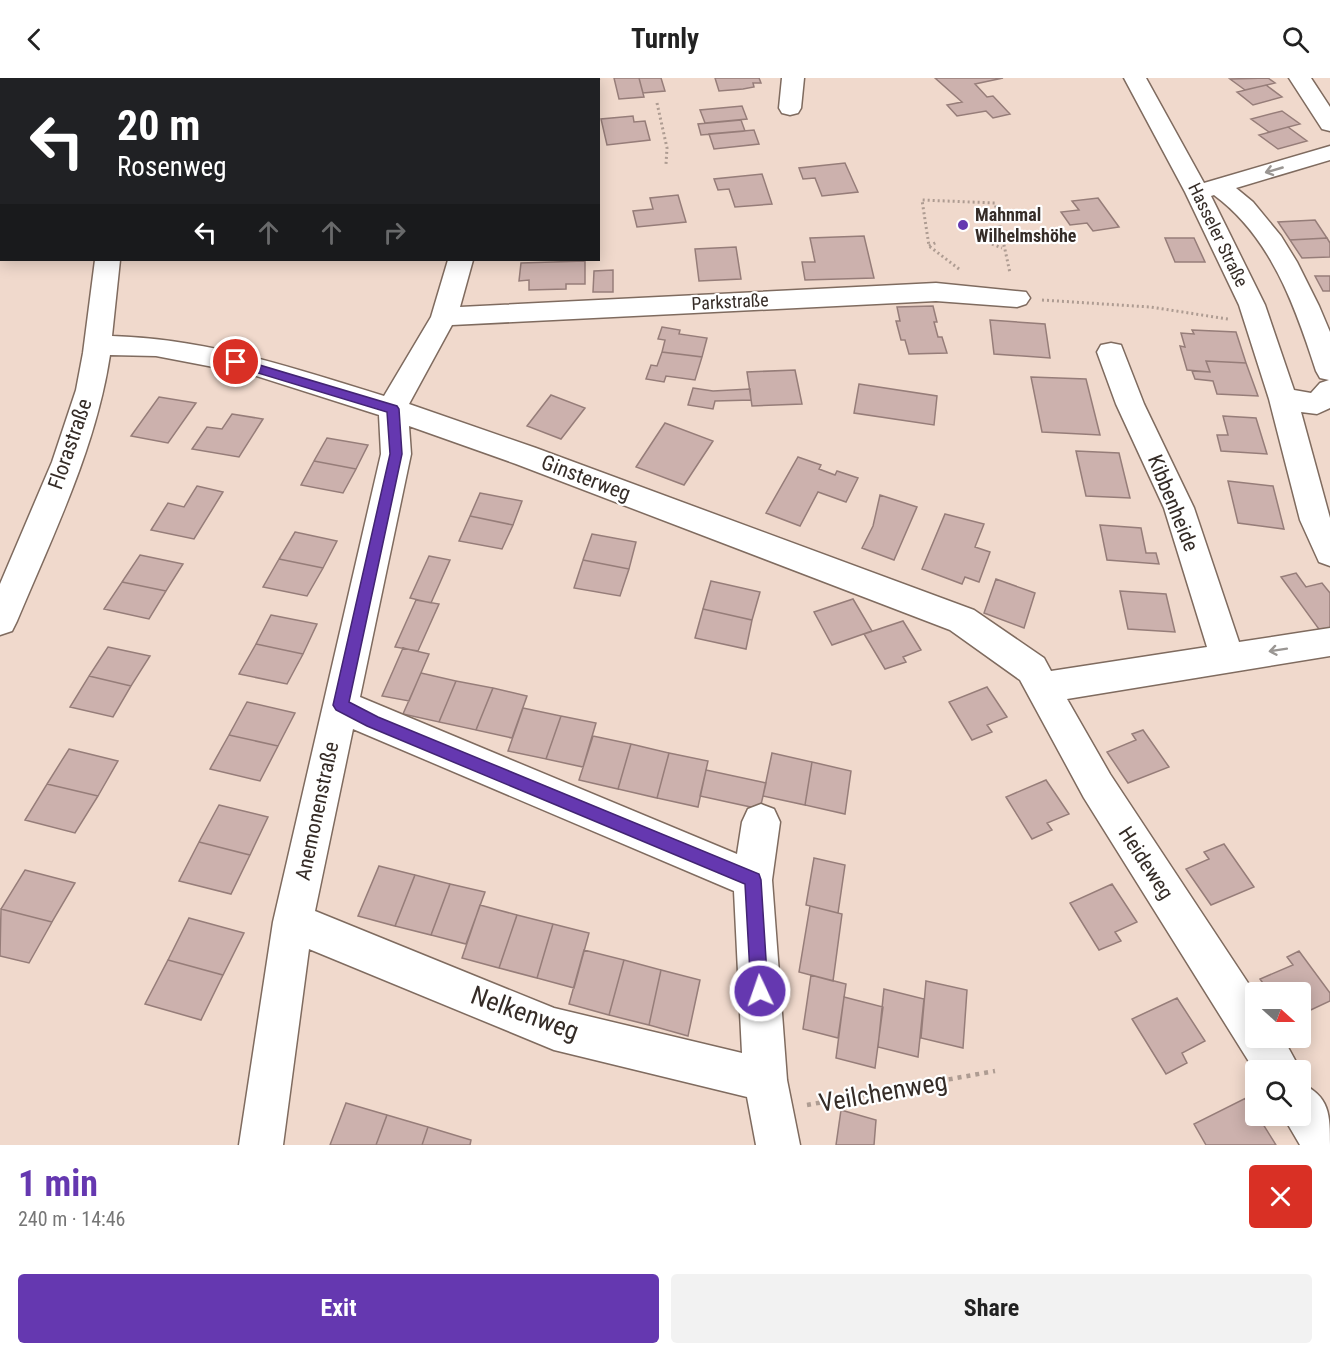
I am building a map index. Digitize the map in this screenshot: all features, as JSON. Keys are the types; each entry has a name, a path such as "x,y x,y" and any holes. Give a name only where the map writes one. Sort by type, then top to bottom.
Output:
{"street":[{"path":"790,108 793,78"},
{"name":"Hasseler Straße","path":"1135,78 1208,189 1259,323 1283,399 1315,520 1330,553"},
{"path":"1302,82 1330,86"},
{"path":"1302,82 1330,124"},
{"path":"1208,189 1330,153"},
{"name":"Hasseler Straße","path":"1208,189 1245,208 1264,231 1284,263 1330,371"},
{"name":"Florastraße","path":"0,621 44,518 85,407 99,345 107,261"},
{"path":"393,409 444,317 460,261"},
{"name":"Parkstraße","path":"444,317 936,292 1017,298"},
{"name":"Ginsterweg","path":"99,345 156,347 252,365 393,409 548,464 962,620 1032,669 1041,688"},
{"name":"Kibbenheide","path":"1111,352 1130,404 1179,508 1227,658"},
{"path":"1283,399 1317,404 1330,390"},
{"name":"Anemonenstraße","path":"261,1145 293,922 396,454 393,409"},
{"path":"1041,688 1123,677 1330,642"},
{"name":"Heideweg","path":"1041,688 1097,786 1245,1017"},
{"path":"341,705 384,726 753,880"},
{"path":"761,822 753,880 771,1112"},
{"name":"Nelkenweg","path":"293,922 555,1029 771,1112"},
{"path":"1311,1122 1326,1145"}],"path":[{"path":"657,103 667,148 666,164"},
{"path":"959,269 929,246 922,200 995,203 1010,273"},
{"path":"929,246 937,242"},
{"path":"992,244 1003,248"},
{"path":"1017,298 1150,307 1259,323"},
{"name":"Veilchenweg","path":"771,1112 995,1071"}],"building":[{"path":"614,78 639,78 644,97 619,99"},
{"path":"639,78 661,78 665,91 643,93"},
{"path":"715,78 759,78 761,83 753,83 754,87 719,91"},
{"path":"935,78 1003,78 975,84 987,97 993,96 1010,114 993,118 986,111 957,116 947,105 962,102"},
{"path":"1268,78 1275,83 1245,90 1230,79"},
{"path":"1266,85 1282,97 1253,105 1237,92"},
{"path":"742,106 747,119 705,123 700,110"},
{"path":"1282,111 1300,124 1269,132 1251,119"},
{"path":"633,116 634,122 645,121 650,140 607,145 601,119"},
{"path":"741,120 745,131 701,135 698,124"},
{"path":"1288,127 1307,141 1278,149 1259,135"},
{"path":"754,130 759,144 714,149 709,134"},
{"path":"845,163 858,192 822,196 815,178 803,179 799,168"},
{"path":"762,174 772,204 735,207 729,189 718,190 714,179"},
{"path":"678,195 686,222 637,227 633,211 653,209 650,198"},
{"path":"1098,198 1119,227 1093,231 1087,223 1070,225 1061,212 1079,210 1072,201"},
{"path":"1315,220 1327,238 1290,240 1278,222"},
{"path":"864,236 874,278 805,280 802,262 815,262 810,238"},
{"path":"1165,238 1194,238 1205,262 1175,262"},
{"path":"1327,238 1330,243 1330,257 1302,258 1290,240"},
{"path":"736,247 741,279 699,281 695,249"},
{"path":"585,261 585,284 566,284 566,289 529,290 529,280 519,281 521,263"},
{"path":"613,270 613,292 593,292 594,271"},
{"path":"1315,276 1330,276 1330,291 1323,291"},
{"path":"933,306 938,337 942,337 947,353 909,354 905,340 901,340 896,321 900,321 897,307"},
{"path":"990,320 1045,324 1050,358 994,354"},
{"path":"662,327 680,330 679,334 707,338 702,357 662,352 665,340 658,339"},
{"path":"1192,330 1236,332 1246,363 1206,361 1210,372 1187,370 1180,346 1185,347 1181,333 1194,334"},
{"path":"662,352 702,357 695,380 666,376 664,382 646,379 651,365 657,366"},
{"path":"1206,361 1246,363 1258,396 1217,394 1213,381 1195,379 1192,371 1210,372"},
{"path":"795,370 802,404 752,406 747,372"},
{"path":"1031,377 1086,379 1100,435 1042,432"},
{"path":"859,384 937,396 934,425 854,413"},
{"path":"693,388 713,391 750,389 751,400 715,401 713,409 688,405"},
{"path":"551,395 585,408 561,439 527,426"},
{"path":"159,397 196,403 168,443 131,436"},
{"path":"232,414 263,419 239,457 192,449 207,427 222,429"},
{"path":"1223,416 1256,418 1267,454 1221,451 1217,435 1228,435"},
{"path":"665,423 713,441 684,485 636,467"},
{"path":"327,438 368,445 356,469 314,461"},
{"path":"1076,451 1119,453 1130,498 1086,496"},
{"path":"798,457 821,465 819,469 835,475 837,471 858,478 846,502 818,492 800,526 766,513"},
{"path":"314,461 356,469 343,493 301,485"},
{"path":"1228,481 1273,486 1284,529 1238,523"},
{"path":"197,486 223,492 194,539 151,530 168,503 184,507"},
{"path":"480,493 522,501 513,525 470,516"},
{"path":"880,495 917,507 894,560 862,548 873,526"},
{"path":"945,514 984,524 975,547 990,552 979,582 965,577 962,584 922,569"},
{"path":"470,516 513,525 502,549 459,541"},
{"path":"1100,525 1141,528 1146,553 1156,553 1159,564 1107,560"},
{"path":"295,532 337,541 323,568 279,559"},
{"path":"592,534 636,542 629,569 583,560"},
{"path":"140,555 183,564 166,591 122,582"},
{"path":"429,556 450,560 431,603 410,598"},
{"path":"279,559 323,568 307,596 263,587"},
{"path":"583,560 629,569 620,596 574,588"},
{"path":"1296,573 1306,587 1322,583 1330,593 1330,630 1321,632 1281,577"},
{"path":"996,579 1035,593 1024,628 984,613"},
{"path":"711,581 760,592 752,620 703,609"},
{"path":"122,582 166,591 149,619 104,609"},
{"path":"1120,591 1166,594 1175,632 1128,629"},
{"path":"853,599 872,631 832,645 814,612"},
{"path":"416,600 439,604 418,651 395,647"},
{"path":"703,609 752,620 746,649 695,638"},
{"path":"271,615 317,624 303,654 256,644"},
{"path":"903,621 921,650 903,657 906,662 885,669 864,634"},
{"path":"256,644 303,654 287,684 239,674"},
{"path":"108,647 150,656 131,686 89,676"},
{"path":"403,648 429,654 409,701 382,696"},
{"path":"421,673 456,681 439,722 403,714"},
{"path":"89,676 131,686 113,717 70,707"},
{"path":"456,681 493,688 476,730 439,722"},
{"path":"987,687 1007,717 987,725 992,732 972,740 949,702"},
{"path":"493,688 527,696 512,738 476,730"},
{"path":"247,702 295,713 278,746 229,735"},
{"path":"523,708 561,716 546,759 508,751"},
{"path":"561,716 596,723 583,767 546,759"},
{"path":"1143,730 1169,767 1128,783 1107,752 1136,740 1132,734"},
{"path":"229,735 278,746 260,781 210,769"},
{"path":"593,736 631,744 618,789 579,780"},
{"path":"631,744 669,753 657,798 618,789"},
{"path":"69,749 118,761 98,796 47,784"},
{"path":"669,753 708,761 698,807 657,798"},
{"path":"772,753 812,762 805,805 763,796"},
{"path":"812,762 851,771 845,814 805,805"},
{"path":"706,770 766,783 760,809 700,796"},
{"path":"1046,780 1069,814 1047,823 1052,830 1032,839 1006,797"},
{"path":"47,784 98,796 75,833 25,820"},
{"path":"219,805 268,817 250,855 199,842"},
{"path":"199,842 250,855 231,894 179,881"},
{"path":"1224,844 1254,887 1211,905 1186,869 1209,859 1204,852"},
{"path":"814,858 845,865 838,913 806,905"},
{"path":"379,866 415,875 395,926 358,916"},
{"path":"25,870 75,883 52,922 1,909"},
{"path":"415,875 450,884 431,935 395,926"},
{"path":"450,884 485,892 466,944 431,935"},
{"path":"1112,884 1137,922 1115,932 1121,941 1099,950 1070,903"},
{"path":"480,905 517,915 499,968 462,958"},
{"path":"810,906 842,914 833,981 799,972"},
{"path":"1,909 52,922 29,963 0,956"},
{"path":"517,915 553,924 537,978 499,968"},
{"path":"189,918 244,933 223,975 168,960"},
{"path":"553,924 589,933 574,988 537,978"},
{"path":"584,950 624,960 609,1015 569,1004"},
{"path":"1299,951 1330,993 1330,1001 1311,1010 1311,982 1262,982 1260,979 1293,965 1287,957"},
{"path":"168,960 223,975 201,1020 145,1004"},
{"path":"624,960 661,970 649,1025 609,1015"},
{"path":"661,970 700,980 688,1036 649,1025"},
{"path":"811,975 846,984 838,1038 803,1029"},
{"path":"926,981 967,990 963,1048 921,1038"},
{"path":"884,989 924,999 918,1057 878,1047"},
{"path":"844,997 883,1007 875,1068 836,1058"},
{"path":"1177,998 1205,1041 1182,1053 1187,1063 1166,1074 1132,1019"},
{"path":"1245,1098 1245,1126 1264,1126 1276,1145 1206,1145 1194,1124"},
{"path":"346,1103 387,1115 376,1145 330,1145"},
{"path":"841,1110 876,1120 874,1145 836,1145"},
{"path":"387,1115 428,1127 422,1145 376,1145"},
{"path":"428,1127 471,1140 470,1145 422,1145"}],"place":[{"name":"Mahnmal Wilhelmshöhe","path":"963,225"}],"route":[{"path":"236,362 393,409 396,454 341,705 373,721 753,880 760,991"}]}
